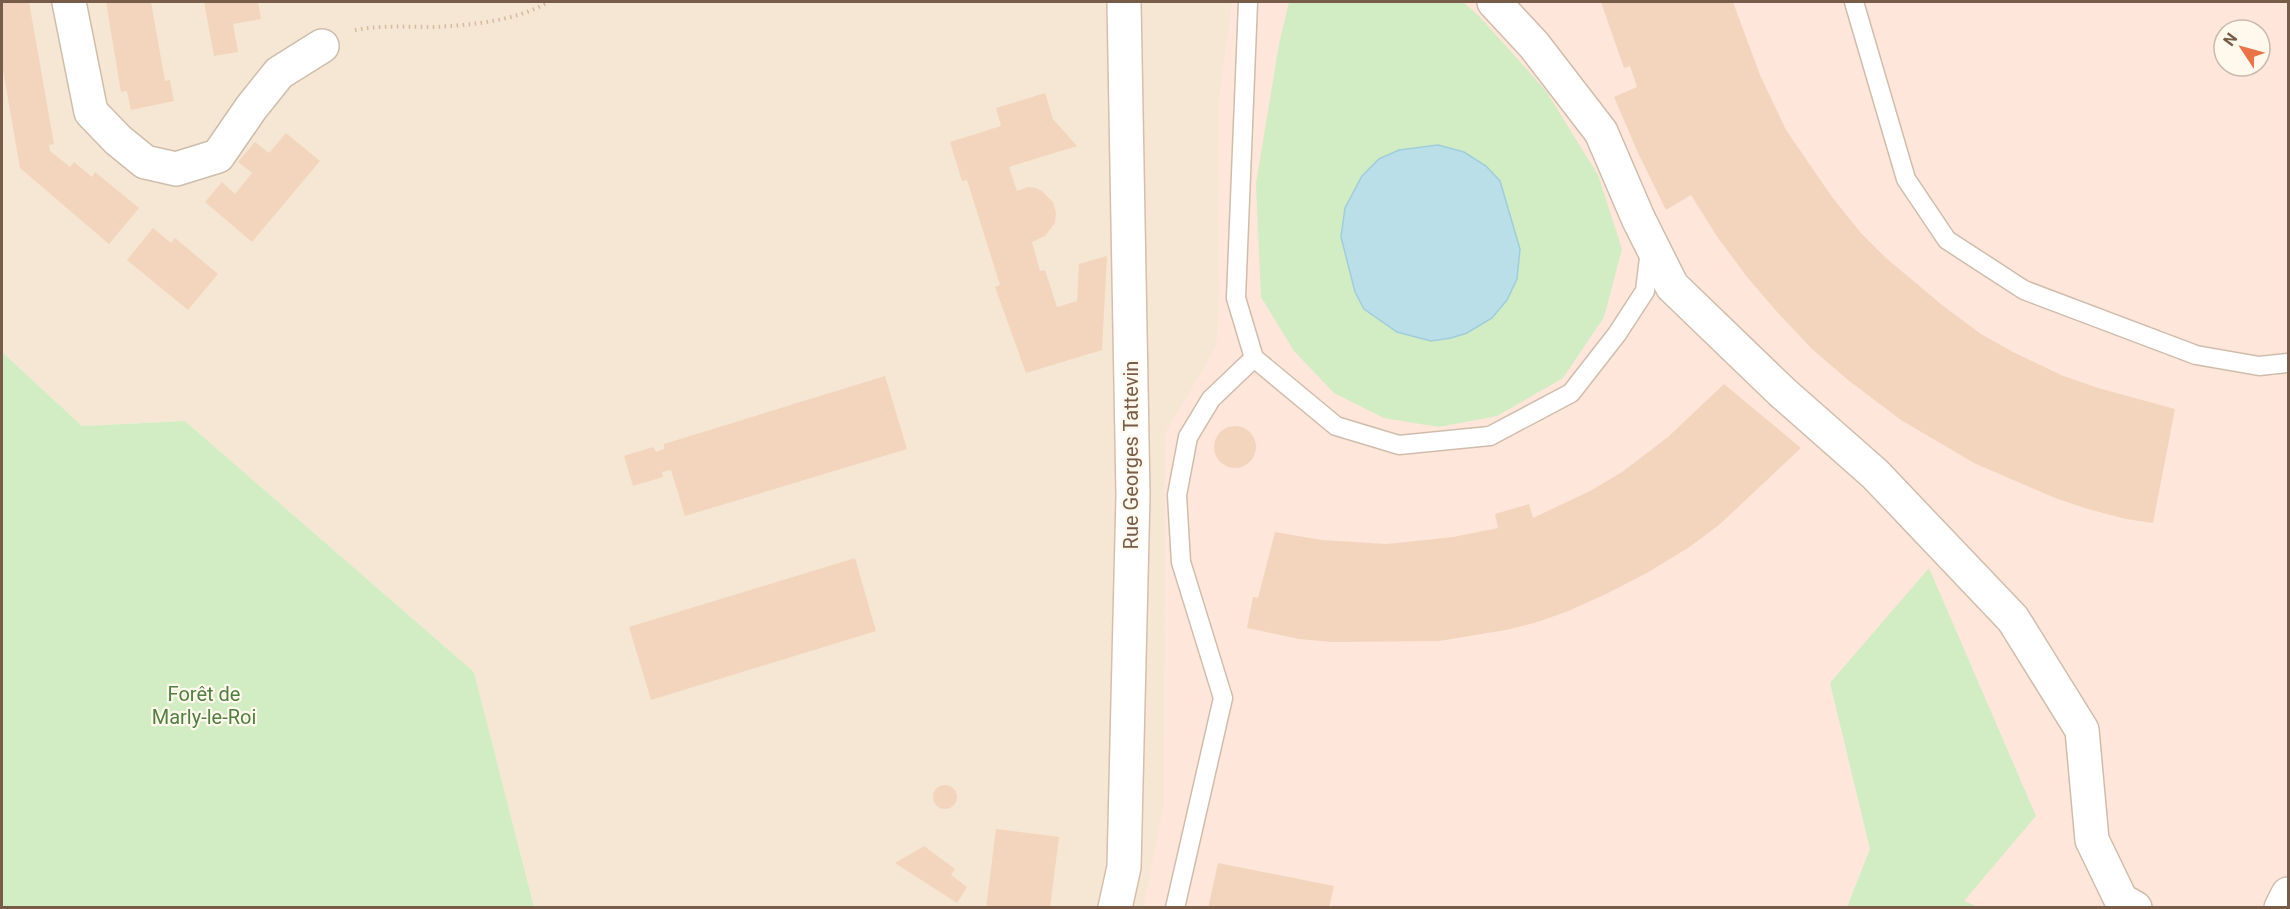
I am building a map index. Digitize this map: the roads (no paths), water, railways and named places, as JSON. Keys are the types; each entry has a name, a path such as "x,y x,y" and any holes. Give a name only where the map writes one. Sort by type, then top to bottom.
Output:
{"street":[{"path":"69,2 91,112 118,140 145,162 176,169 219,156 251,108 279,73 322,46"},
{"name":"Rue Georges Tattevin","path":"1115,908 1124,867 1133,495 1124,2"},
{"path":"1494,2 1534,45 1601,132 1672,286 1783,393 1875,474 2013,619 2082,730 2092,840 2121,900 2135,908"},
{"path":"2281,908 2289,894"}],"lane":[{"path":"1248,2 1236,298 1254,358 1336,426 1399,445 1490,436 1571,393 1617,334 1645,291 1651,243"},
{"path":"1854,2 1906,179 1947,240 2024,290 2196,355 2259,366 2289,363"},
{"path":"1175,908 1222,698 1181,562 1177,495 1188,436 1211,399 1254,358"}],"water":[{"path":"1438,145 1464,152 1486,166 1500,181 1520,249 1517,279 1507,300 1492,318 1467,333 1431,341 1397,332 1364,309 1355,292 1341,237 1345,208 1362,176 1379,159 1399,150"}],"park label":[{"name":"Forêt de Marly-le-Roi","path":"204,706"}]}
